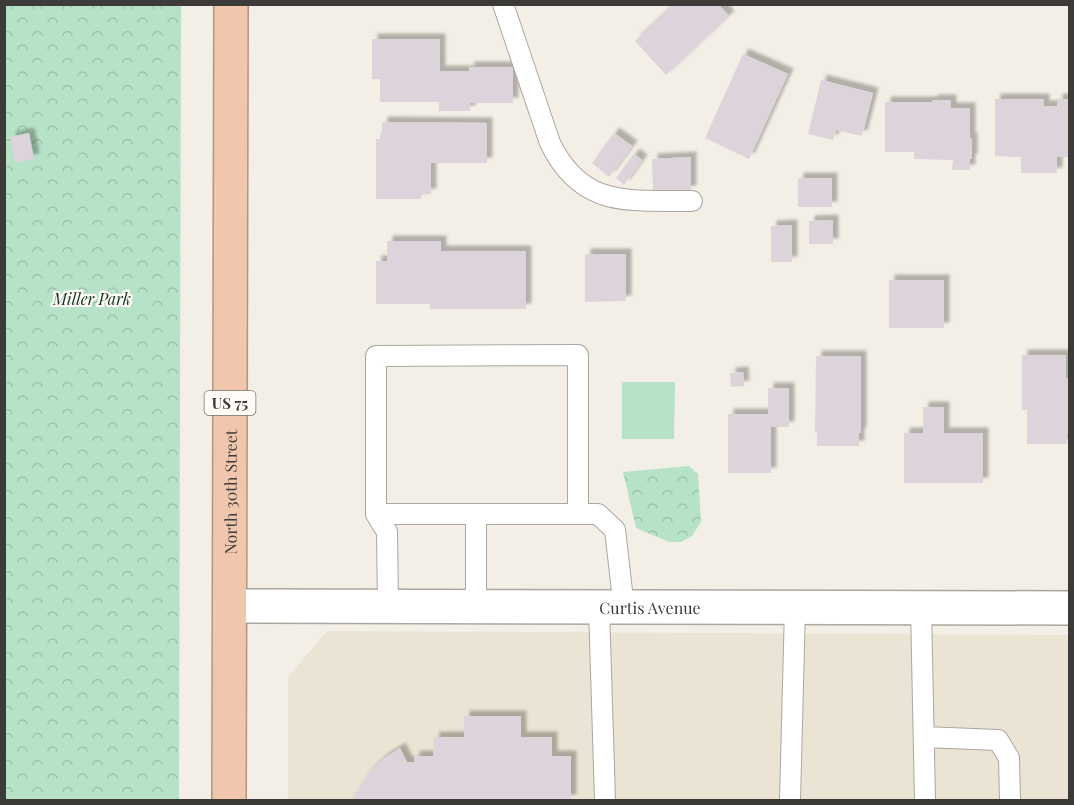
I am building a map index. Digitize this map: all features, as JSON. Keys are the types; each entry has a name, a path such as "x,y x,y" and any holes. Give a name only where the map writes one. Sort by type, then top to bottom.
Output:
{"highway":[{"name":"North 30th Street","path":"229,801 231,4"}],"street":[{"name":"Curtis Avenue","path":"230,606 1070,608"}],"lane":[{"path":"503,4 550,143 569,172 589,188 615,199 692,201"},
{"path":"388,606 387,532 376,514 376,356 578,355 578,514"},
{"path":"376,514 598,514 615,530 605,801"},
{"path":"476,514 476,607"},
{"path":"790,801 795,608"},
{"path":"921,608 925,801"},
{"path":"924,737 998,740 1009,758 1010,801"}],"shaded area":[{"path":"327,631 1069,635 1069,800 288,800 288,677"}],"green space":[{"name":"Miller Park","path":"5,5 181,5 179,800 5,800"},
{"path":"622,382 675,382 674,439 622,439"},
{"path":"689,466 698,474 701,522 692,536 681,542 669,542 636,528 623,472"}],"building":[{"path":"674,4 718,4 729,16 666,75 635,41"},
{"path":"372,39 440,39 440,71 469,71 469,67 513,67 513,103 470,103 470,111 439,111 439,102 380,102 380,79 372,79"},
{"path":"743,54 788,74 749,159 705,138"},
{"path":"821,80 873,93 862,136 836,130 833,140 808,134"},
{"path":"995,99 1044,99 1044,106 1057,106 1057,99 1070,99 1070,157 1057,157 1057,173 1021,173 1021,157 995,156"},
{"path":"932,100 951,100 951,108 970,108 972,159 970,159 970,170 952,170 953,160 914,159 914,152 885,152 885,102 932,102"},
{"path":"382,122 487,123 487,163 431,163 431,194 421,194 421,199 376,199 376,139 382,139"},
{"path":"29,133 34,159 15,163 10,137"},
{"path":"614,133 632,146 609,177 592,163"},
{"path":"634,154 642,160 624,185 616,178"},
{"path":"691,157 691,191 653,192 652,159"},
{"path":"798,178 832,178 832,207 798,207"},
{"path":"833,220 833,244 809,244 809,221"},
{"path":"792,225 792,262 771,262 771,226"},
{"path":"387,241 441,241 441,251 526,251 526,309 430,309 430,304 376,304 376,261 387,261"},
{"path":"585,254 626,254 626,301 585,302"},
{"path":"889,280 944,280 944,328 889,328"},
{"path":"1022,355 1066,355 1066,378 1070,378 1070,435 1067,435 1067,444 1027,444 1027,410 1022,410"},
{"path":"816,356 861,356 859,446 817,446 817,433 815,433"},
{"path":"743,372 744,386 731,387 730,373"},
{"path":"768,388 789,388 789,427 771,427 771,473 728,473 728,414 768,414"},
{"path":"923,407 944,407 944,433 983,433 983,483 904,483 904,433 923,433"},
{"path":"464,716 521,716 521,737 552,737 552,756 571,756 571,800 351,800 369,772 400,748 407,762 414,762 414,756 433,756 434,737 464,737"}]}
